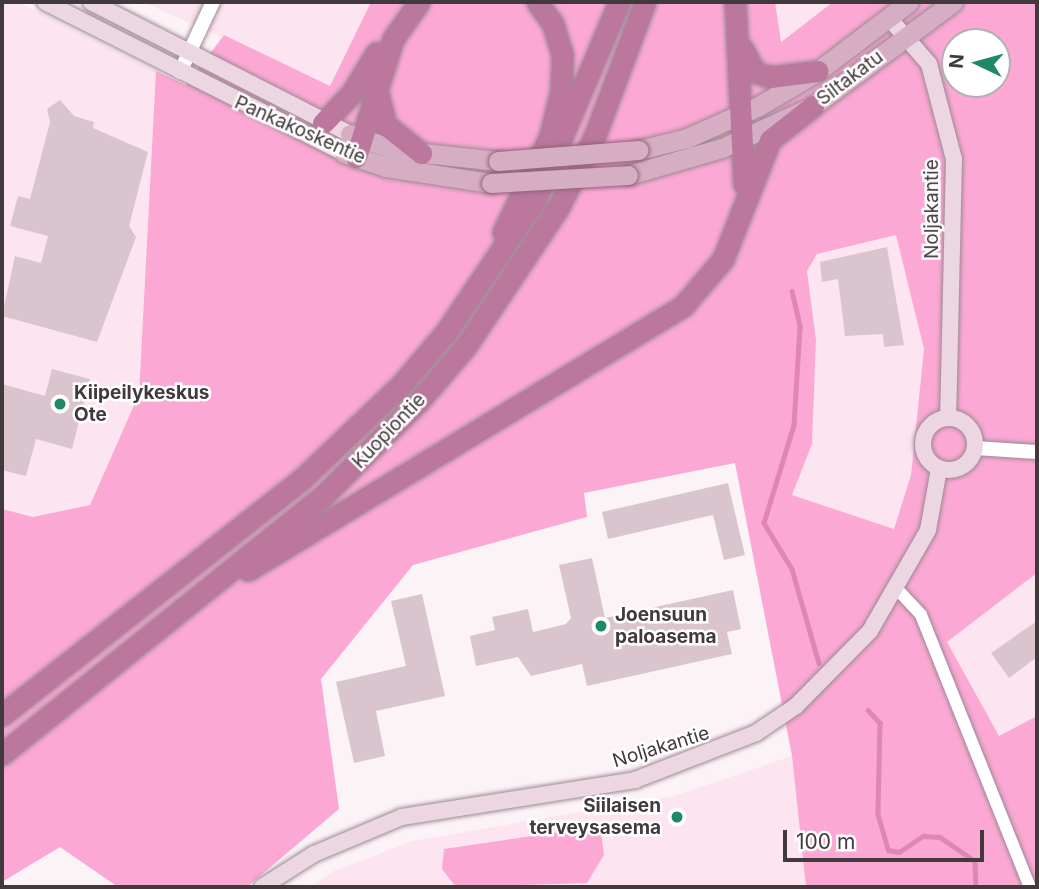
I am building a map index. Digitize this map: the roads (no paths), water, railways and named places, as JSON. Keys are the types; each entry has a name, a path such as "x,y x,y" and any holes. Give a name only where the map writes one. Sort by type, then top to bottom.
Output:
{"highway":[{"path":"323,123 352,93 402,2"},
{"path":"353,145 378,88 393,39 419,2"},
{"path":"502,255 503,225 550,136 561,91 562,54 553,24 537,2"},
{"name":"Kuopiontie","path":"2,715 358,428 446,332 502,255 572,125 619,2"},
{"name":"Kuopiontie","path":"2,754 229,574 379,443 474,335 558,208 595,135 645,2"},
{"path":"735,2 743,93 737,117 746,176 741,214"},
{"path":"738,36 755,72 770,77 818,71"},
{"path":"353,145 376,52"},
{"path":"378,88 386,125 421,153"},
{"path":"229,574 256,569 409,469 659,325 723,259 770,140 813,106"}],"main road":[{"name":"Pankakoskentie","path":"45,2 180,72 353,145 491,183 628,175 739,141"},
{"name":"Pankakoskentie","path":"92,2 323,123 353,145 498,161 639,150 737,117"},
{"name":"Siltakatu","path":"737,117 818,71 909,2"},
{"name":"Siltakatu","path":"739,141 813,106 953,2"},
{"name":"Noljakantie","path":"889,18 929,64 954,159 948,418"},
{"path":"948,418 965,423 975,448 966,465 939,469 926,458 923,440 931,424 948,418"},
{"name":"Noljakantie","path":"262,887 314,854 402,817 617,783 729,748 825,680 898,590 928,530 939,469"}],"street":[{"path":"180,72 213,2"},
{"path":"975,448 1037,452"},
{"path":"898,590 921,615 1030,887"}],"waterway":[{"path":"792,291 800,327 794,425 764,523 792,569 819,663"},
{"path":"868,710 880,723 878,814 888,850 899,852 923,836 940,837 975,861 976,887"}],"place":[{"name":"Kiipeilykeskus Ote","path":"60,404"},
{"name":"Joensuun paloasema","path":"601,626"},
{"name":"Siilaisen terveysasema","path":"677,817"}]}
